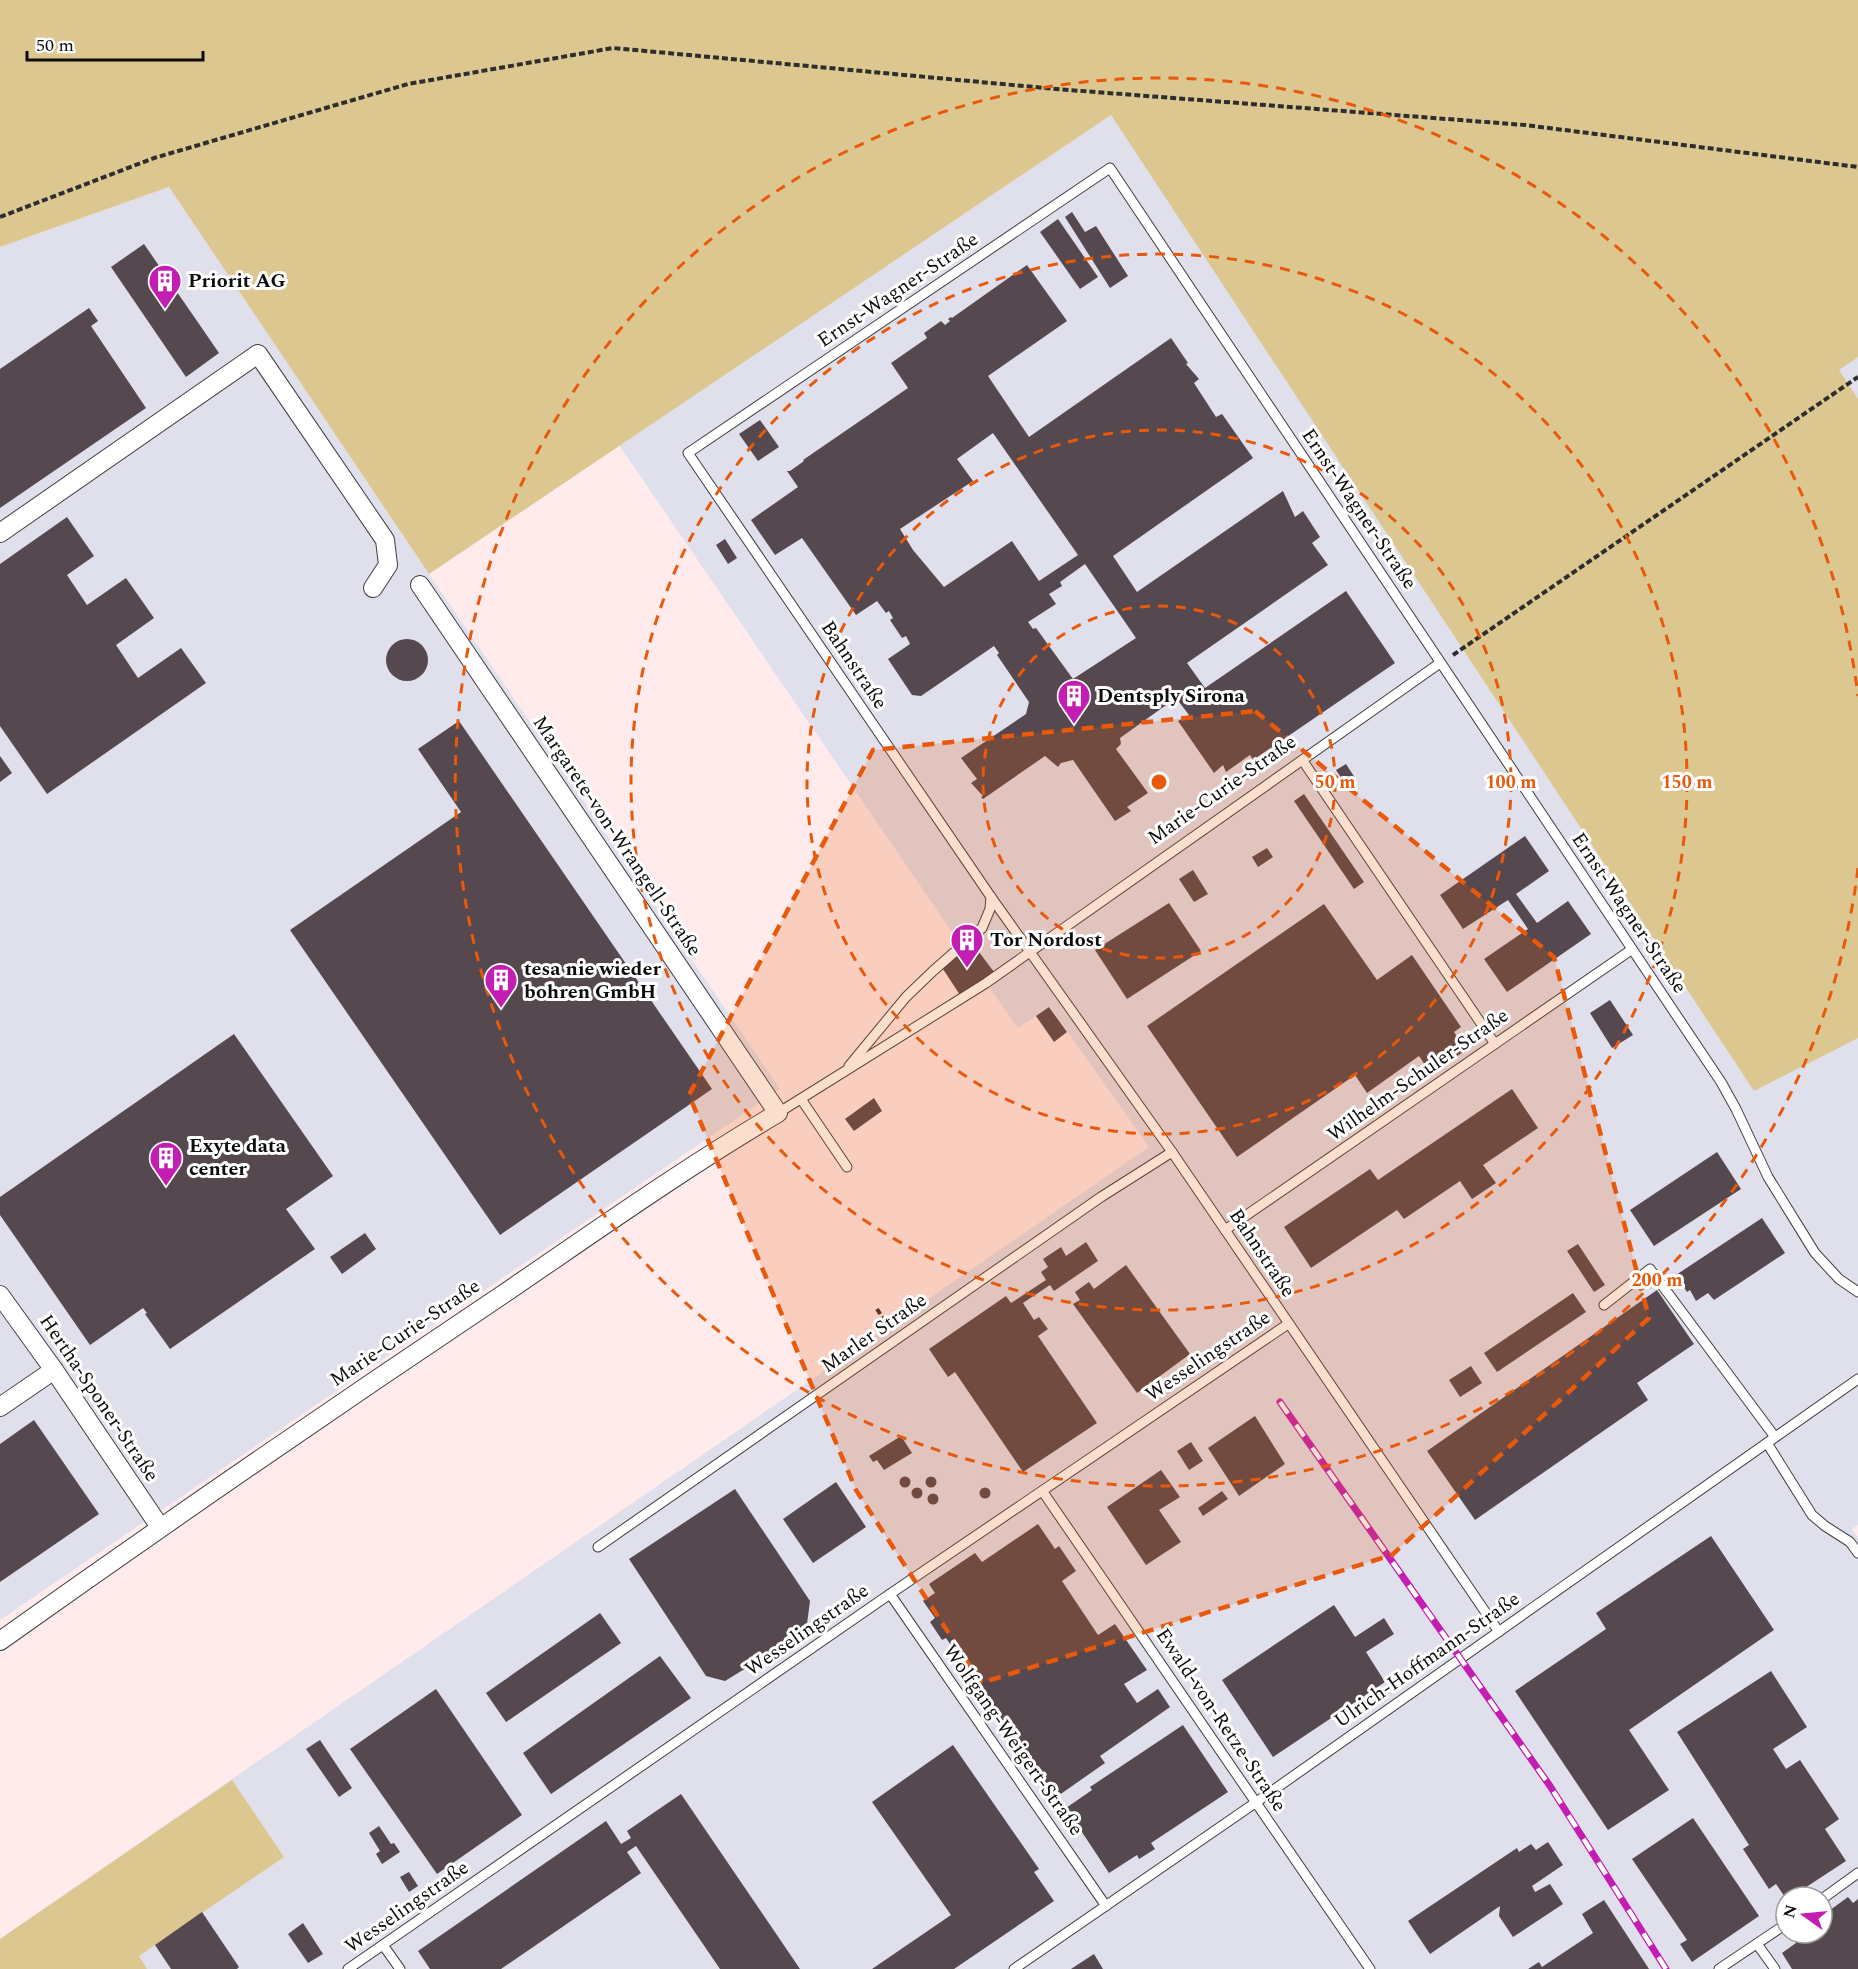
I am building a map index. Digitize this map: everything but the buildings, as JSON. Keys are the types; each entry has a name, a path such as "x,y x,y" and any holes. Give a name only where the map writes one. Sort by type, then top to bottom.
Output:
{"street":[{"path":"0,533 258,354 385,540 388,564 373,588"},
{"name":"Margarete-von-Wrangell-Straße","path":"420,585 778,1113"},
{"name":"Marie-Curie-Straße","path":"0,1641 160,1527 608,1223 732,1140 778,1113"},
{"name":"Hertha-Sponer-Straße","path":"0,1295 54,1370 160,1527"},
{"path":"0,1407 54,1370"}],"lane":[{"name":"Ernst-Wagner-Straße","path":"688,453 1110,168 1720,1082 1736,1109 1768,1177 1815,1253 1839,1279 1858,1292"},
{"name":"Bahnstraße","path":"688,453 991,897 1172,1152 1499,1632"},
{"name":"Marie-Curie-Straße","path":"778,1113 1031,953 1440,663"},
{"path":"1303,760 1495,1044"},
{"path":"843,1073 906,997 982,928 990,909 991,897"},
{"name":"Wilhelm-Schuler-Straße","path":"1225,1230 1631,950"},
{"path":"801,1099 847,1167"},
{"name":"Marler Straße","path":"598,1547 1091,1204 1172,1152"},
{"path":"1604,1305 1650,1269 1771,1440 1812,1515 1850,1542 1858,1553"},
{"name":"Wesselingstraße","path":"348,1969 890,1594 1288,1324"},
{"name":"Ulrich-Hoffmann-Straße","path":"1014,1969 1255,1803 1858,1379"},
{"name":"Ewald-von-Retze-Straße","path":"1043,1491 1370,1969"},
{"name":"Wolfgang-Weigert-Straße","path":"890,1594 1106,1906"},
{"path":"1834,1890 1858,1873"},
{"path":"1719,1969 1774,1932"},
{"path":"1757,1944 1775,1969"},
{"path":"383,1945 400,1969"}],"path":[{"path":"0,217 154,158 408,84 614,48 1056,89 1525,125 1858,167"},
{"path":"1440,663 1858,377"},
{"path":"877,1309 889,1326"}],"highlighted area":[{"path":"1255,711 1554,957 1649,1318 1392,1555 981,1683 856,1490 689,1095 873,750"}],"shaded area":[{"path":"0,0 1858,0 1858,357 1839,370 1858,399 1858,1038 1754,1091 1111,115 429,574 169,187 0,247"},
{"path":"1111,115 1858,255 1858,1525 1852,1529 1858,1538 1858,1969 0,1969 0,1939 1149,1147 1050,1007 1018,1028 984,980 994,973 965,950 619,445"},
{"path":"169,187 780,1089 0,1620 0,247"},
{"path":"232,1780 284,1857 139,1956 147,1969 0,1969 0,1939"}],"railway":[{"path":"1280,1402 1550,1786 1666,1969"}],"place":[{"name":"Priorit AG","path":"165,310"},
{"name":"Dentsply Sirona","path":"1074,725"},
{"name":"Tor Nordost","path":"967,969"},
{"name":"tesa nie wieder bohren GmbH","path":"501,1009"},
{"name":"Exyte data center","path":"166,1187"}]}
